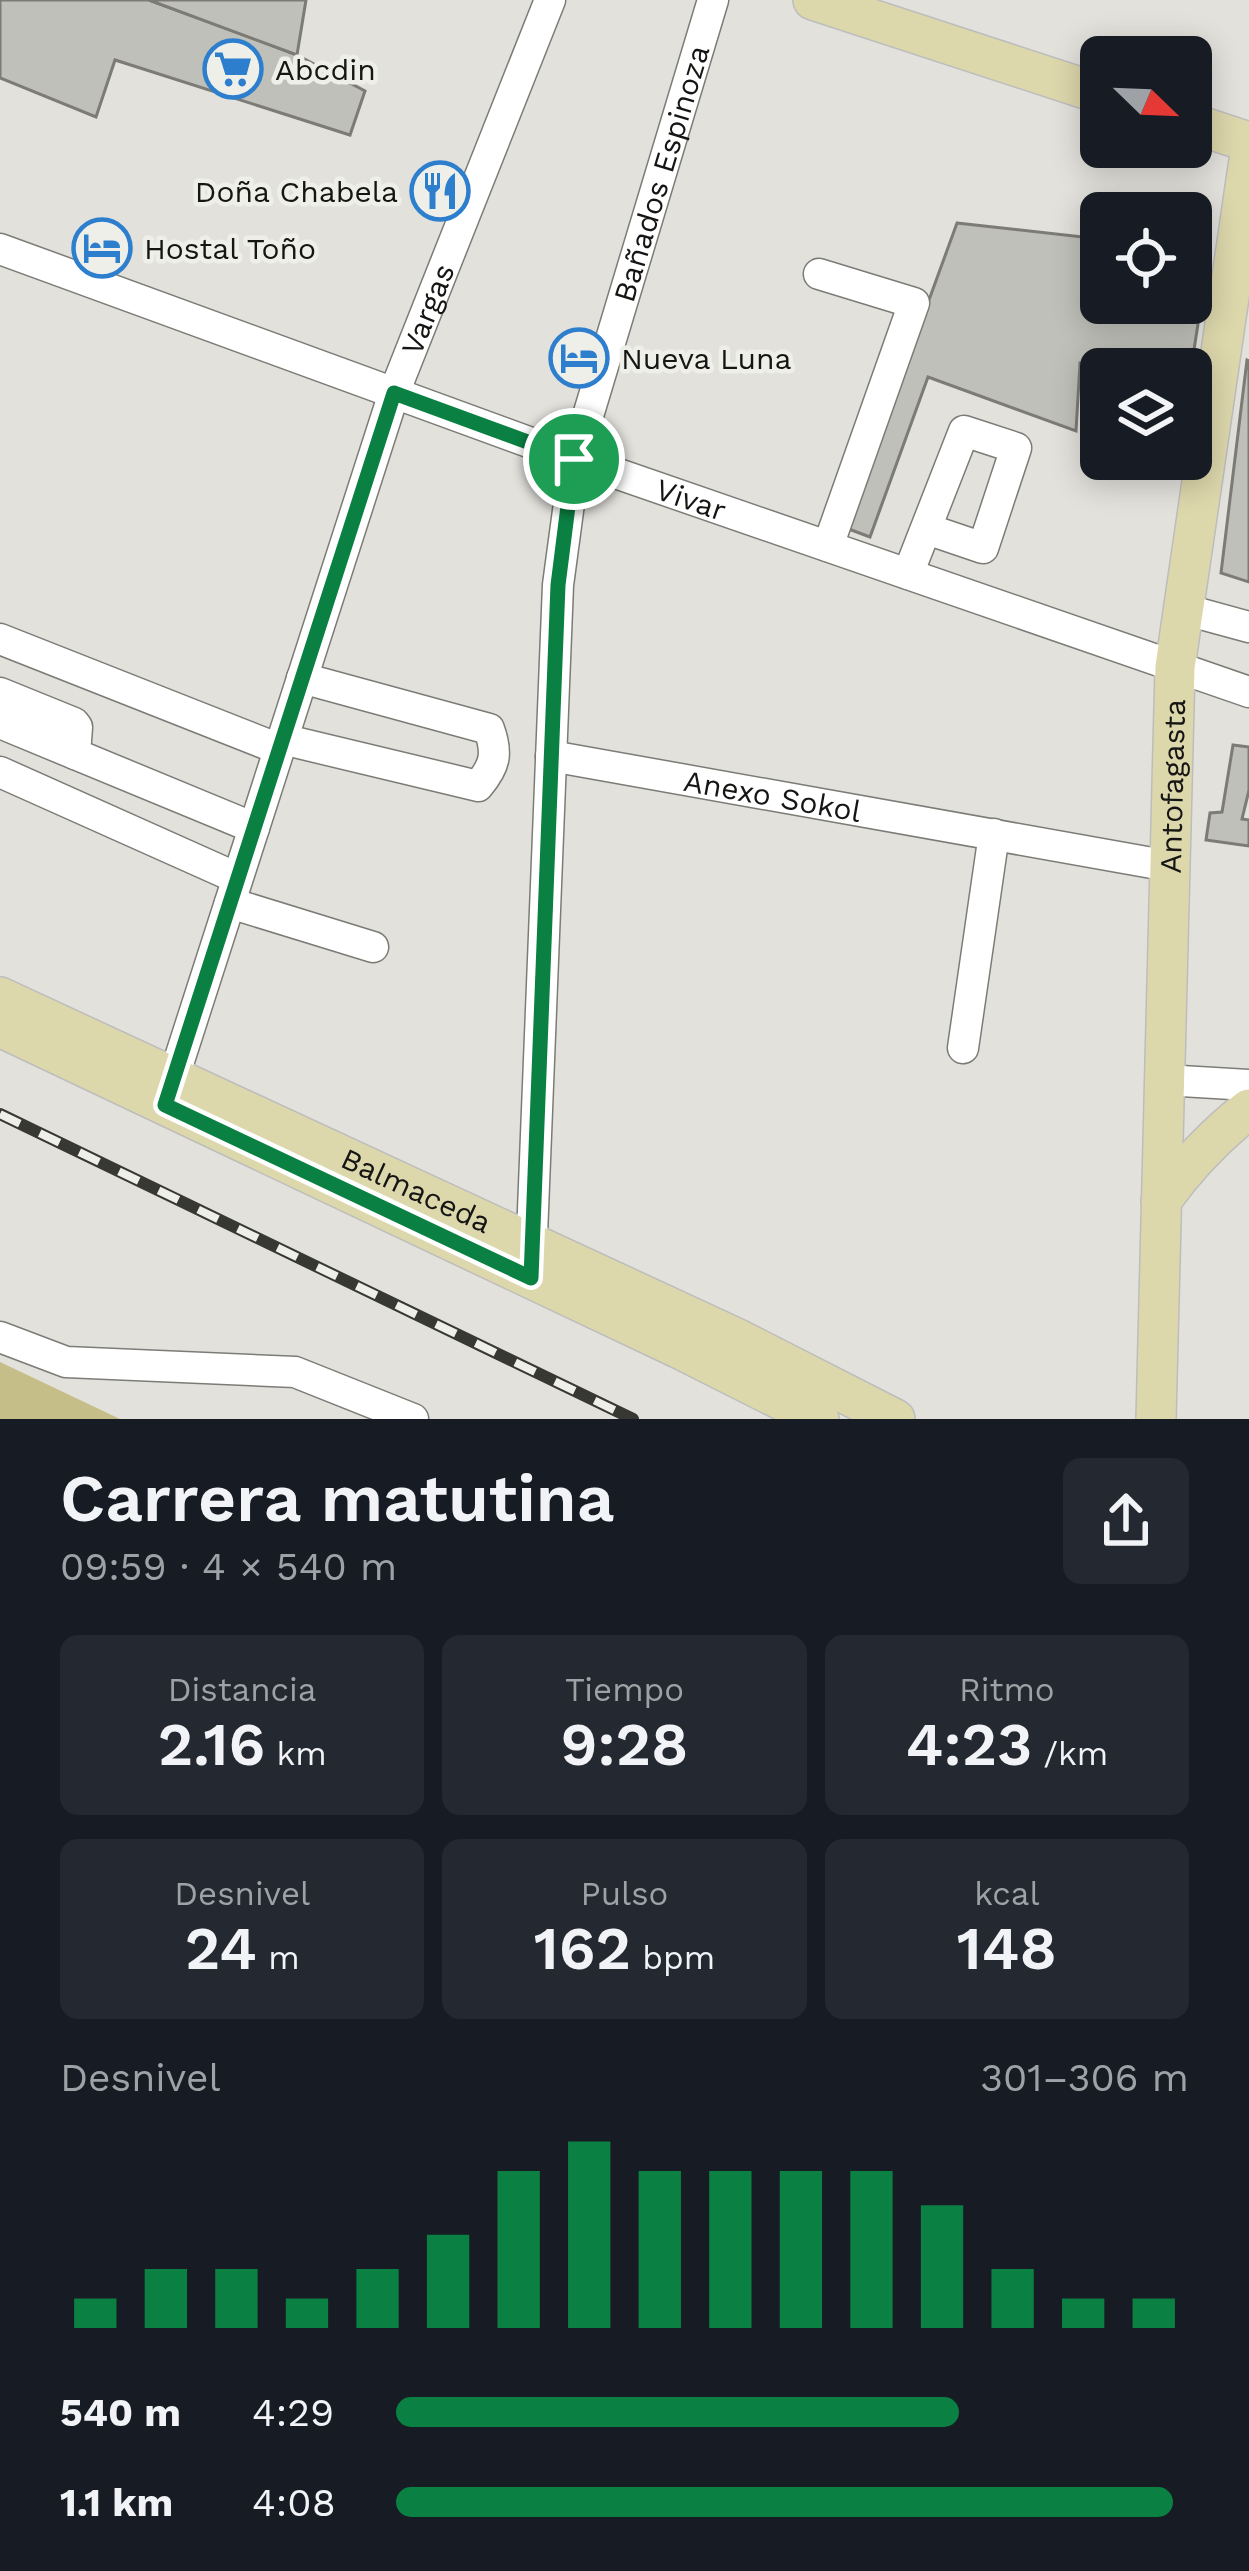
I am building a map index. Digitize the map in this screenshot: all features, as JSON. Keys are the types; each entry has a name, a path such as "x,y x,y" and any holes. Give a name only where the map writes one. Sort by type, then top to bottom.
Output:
{"main road":[{"path":"813,0 1080,87"},
{"path":"1212,131 1249,142"},
{"name":"Antofagasta","path":"1160,1409 1174,667 1249,160"},
{"name":"Balmaceda","path":"0,998 169,1090 531,1261 819,1419"},
{"name":"Balmaceda","path":"0,1027 169,1090"},
{"path":"1161,1201 1204,1148 1249,1109"},
{"name":"Balmaceda","path":"531,1261 738,1340 895,1419"}],"street":[{"name":"Vargas","path":"169,1090 394,393 550,0"},
{"name":"Bañados Espinoza","path":"531,1261 558,585 574,459 713,0"},
{"name":"Vivar","path":"0,249 574,459 908,574 1006,616 1249,692"},
{"path":"819,274 914,303 828,546"},
{"path":"908,574 927,529"},
{"path":"1183,609 1249,627"},
{"path":"0,639 281,744 478,786 492,769 496,750 489,729 302,678"},
{"path":"0,693 74,723 75,754"},
{"path":"0,723 254,828"},
{"name":"Anexo Sokol","path":"551,756 1169,866"},
{"path":"0,772 234,891 373,947"},
{"path":"964,1048 994,834"},
{"path":"1164,1080 1249,1085"},
{"path":"0,1337 66,1362 295,1372 413,1419"}],"shaded area":[{"path":"0,1362 120,1419 0,1419"}],"building":[{"name":"Abcdin","path":"0,0 149,0 297,55 365,91 350,135 115,60 96,117 0,78"},
{"path":"149,0 306,0 297,55"},
{"path":"957,223 1080,237 1080,324 1198,324 1194,348 1080,348 1076,431 928,377 870,537 846,528"},
{"path":"1249,361 1249,582 1221,573"},
{"path":"1233,745 1249,747 1249,790 1242,819 1249,820 1249,846 1206,840 1210,813 1222,812"}],"railway":[{"path":"0,1114 633,1419"}],"place":[{"name":"Abcdin","path":"233,69"},
{"name":"Doña Chabela","path":"440,191"},
{"name":"Hostal Toño","path":"102,248"},
{"name":"Nueva Luna","path":"579,358"}],"route":[{"path":"394,393 574,459 558,585 531,1278 165,1105 394,393"}]}
